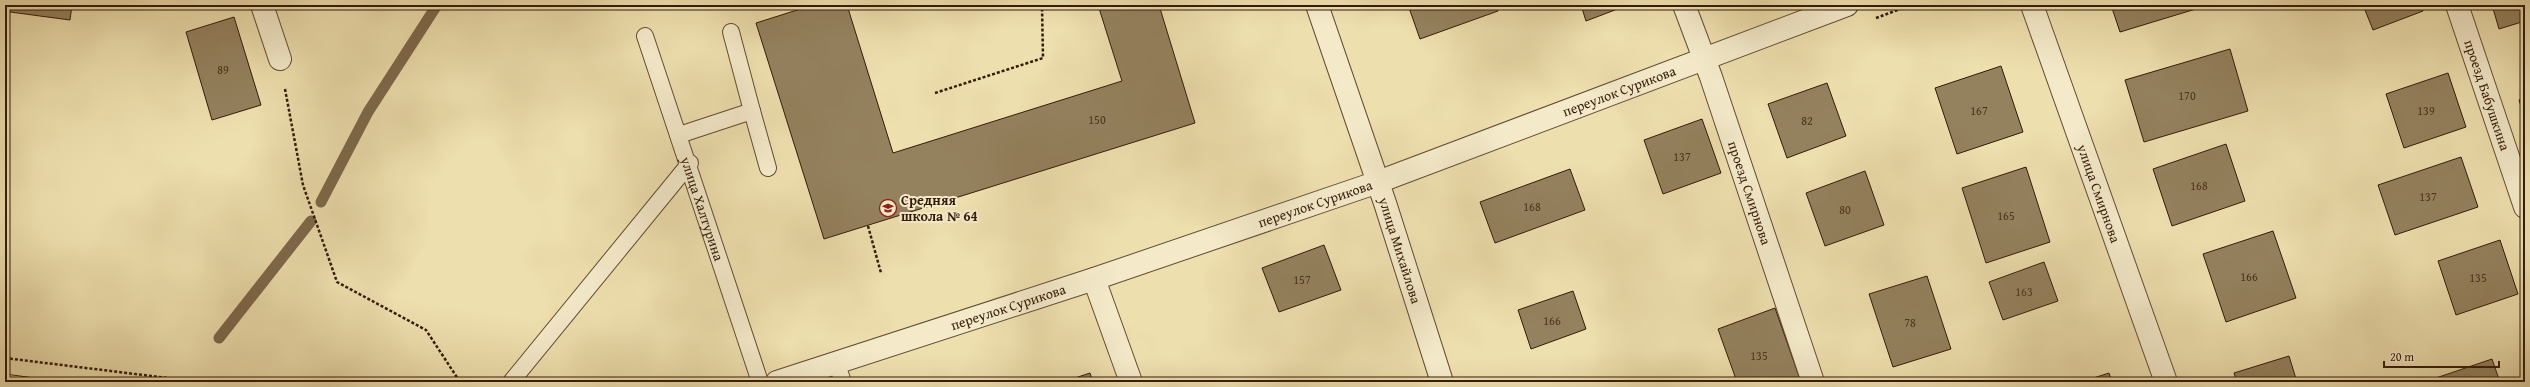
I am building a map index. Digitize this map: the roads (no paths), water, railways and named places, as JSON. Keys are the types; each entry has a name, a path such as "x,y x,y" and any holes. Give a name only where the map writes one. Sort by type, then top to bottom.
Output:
{"street":[{"path":"262,5 280,59"},
{"name":"улица Михайлова","path":"1317,5 1378,182 1442,382"},
{"name":"проезд Смирнова","path":"1684,5 1702,59 1711,77 1813,382"},
{"name":"переулок Сурикова","path":"777,382 840,372 1094,279 1378,182 1847,5"},
{"name":"улица Смирнова","path":"2032,5 2166,382"},
{"name":"проезд Бабушкина","path":"2457,5 2525,207"},
{"path":"1094,279 1130,382"}],"lane":[{"path":"730,32 768,168"},
{"name":"улица Халтурина","path":"645,36 690,163 760,382"},
{"path":"680,135 752,111"},
{"path":"511,382 690,163"}],"waterway":[{"path":"321,202 368,112 437,5"},
{"path":"219,338 311,221"}],"tram line":[{"path":"5,374 64,382"}],"place":[{"name":"Средняя школа № 64","path":"888,208"}]}
